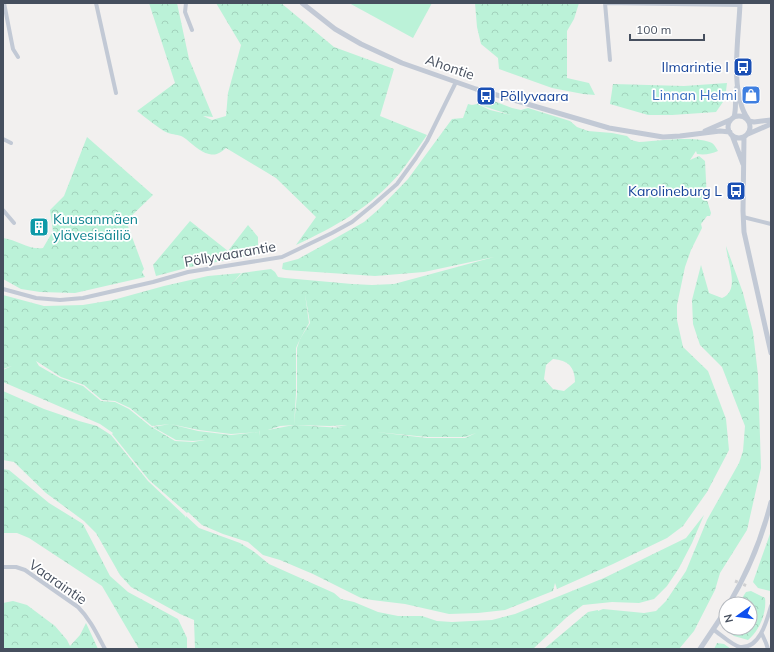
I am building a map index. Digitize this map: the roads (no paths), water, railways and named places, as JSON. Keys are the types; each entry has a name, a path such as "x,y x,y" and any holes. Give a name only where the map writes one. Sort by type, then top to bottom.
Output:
{"street":[{"path":"4,3 13,49 18,57"},
{"path":"96,3 116,93"},
{"path":"186,3 185,12 192,30"},
{"name":"Ahontie","path":"302,3 335,29 360,44 402,63 456,82 609,128 663,137 720,131 731,134"},
{"path":"610,60 605,3 740,4 737,87 750,129 746,136 743,165 743,217 746,246 771,352"},
{"name":"Pöllyvaarantie","path":"3,289 36,298 60,300 83,298 153,282 188,272 282,257 352,222 396,184 427,141 456,82"},
{"path":"737,87 735,92 736,107 728,127 743,165"},
{"path":"732,118 742,116 754,122 771,120"},
{"name":"Ahontie","path":"698,134 732,118"},
{"path":"731,134 738,138 746,136 771,124"},
{"path":"3,139 11,143"},
{"path":"3,210 14,223"},
{"path":"743,217 771,224"},
{"path":"734,596 753,557 771,502"},
{"name":"Vaaraintie","path":"3,567 16,567 25,570 78,607 85,614 105,649"},
{"path":"714,630 738,647 753,643 762,634 771,606"},
{"path":"700,649 718,623"},
{"path":"762,634 768,649"}],"tunnel":[{"path":"735,581 747,586"}],"place":[{"name":"Ilmarintie I","path":"743,67"},
{"name":"Linnan Helmi","path":"751,95"},
{"name":"Pöllyvaara","path":"486,96"},
{"name":"Karolineburg L","path":"736,191"},
{"name":"Kuusanmäen ylävesisäiliö","path":"39,227"}]}
